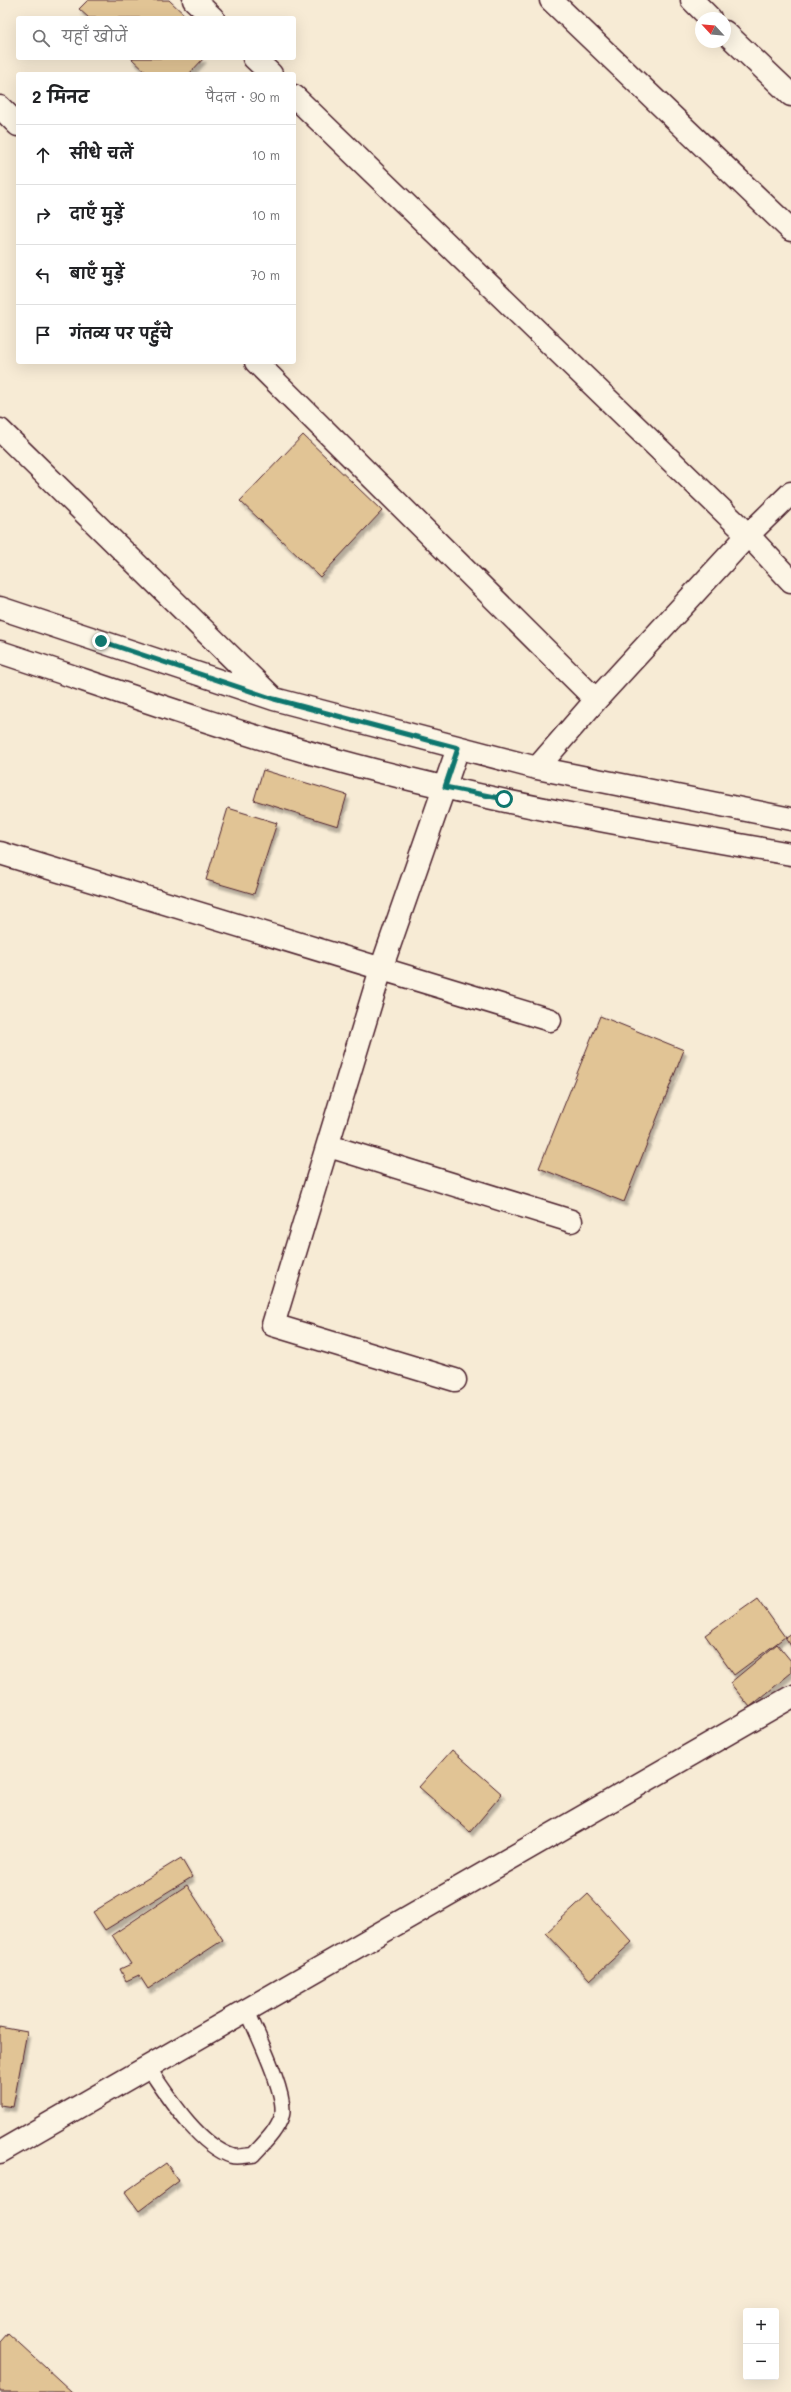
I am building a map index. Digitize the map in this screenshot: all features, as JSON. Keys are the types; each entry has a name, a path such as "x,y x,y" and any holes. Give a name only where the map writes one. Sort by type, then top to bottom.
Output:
{"street":[{"path":"194,0 211,16"},
{"path":"551,0 791,230"},
{"path":"692,0 704,12"},
{"path":"731,38 791,95"},
{"path":"256,60 269,72"},
{"path":"296,98 748,535 791,580"},
{"path":"0,107 16,123"},
{"path":"258,364 596,700"},
{"path":"0,430 274,699"},
{"path":"537,768 596,700 748,535 791,493"},
{"path":"0,608 274,699 537,768 791,819"},
{"path":"0,652 243,732 336,760 445,787 666,833 791,854"},
{"path":"455,1380 273,1325 329,1146 381,969 458,748"},
{"path":"0,853 550,1020"},
{"path":"329,1146 571,1221"},
{"path":"0,2152 791,1697"}],"lane":[{"path":"148,2067 180,2114 204,2139 232,2156 253,2155 272,2136 282,2114 281,2091 247,2010"}],"building":[{"path":"88,0 169,0 186,16 87,16 79,9"},
{"path":"133,60 202,60 191,72 146,72"},
{"path":"303,435 382,511 320,577 240,501"},
{"path":"263,770 347,795 338,826 254,800"},
{"path":"228,808 277,823 254,894 206,880"},
{"path":"600,1016 684,1050 624,1202 539,1168"},
{"path":"757,1598 785,1637 734,1675 705,1635"},
{"path":"791,1633 791,1646 785,1637"},
{"path":"777,1644 791,1661 791,1673 750,1707 730,1683"},
{"path":"452,1750 502,1794 470,1832 419,1787"},
{"path":"181,1858 192,1877 105,1930 93,1912"},
{"path":"187,1885 223,1940 148,1989 139,1975 126,1981 120,1969 131,1964 112,1935"},
{"path":"588,1894 632,1942 590,1980 546,1933"},
{"path":"0,2027 27,2032 13,2107 0,2105"},
{"path":"166,2163 179,2181 139,2211 125,2192"},
{"path":"8,2333 72,2392 0,2392 0,2342"}],"route":[{"path":"101,641 274,699 458,748 445,787 504,799"}]}
